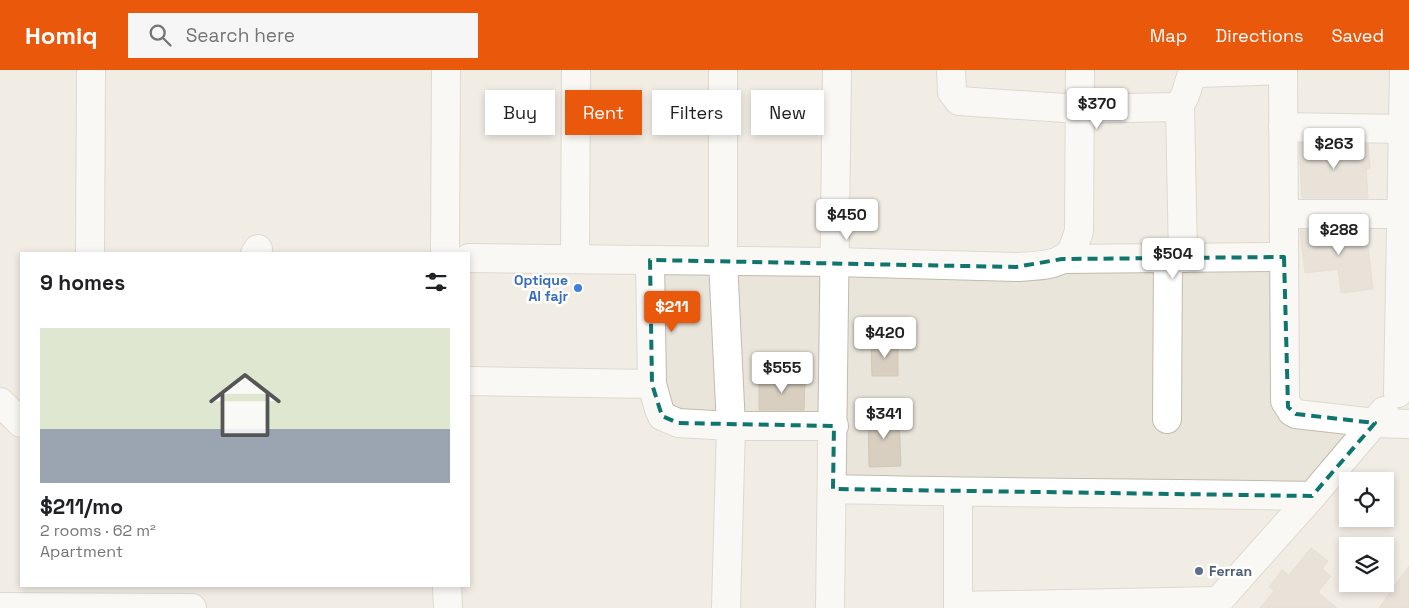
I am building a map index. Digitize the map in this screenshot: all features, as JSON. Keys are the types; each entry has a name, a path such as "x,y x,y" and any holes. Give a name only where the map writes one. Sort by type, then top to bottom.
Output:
{"street":[{"path":"90,252 91,70"},
{"path":"445,252 446,70"},
{"path":"575,259 576,70"},
{"path":"722,70 723,261 731,426 726,608"},
{"path":"830,608 834,426 837,70"},
{"path":"951,70 952,92 959,101 1079,109 1168,108 1180,105"},
{"path":"1062,260 1071,252 1079,231 1080,70"},
{"path":"1167,419 1176,258 1180,105 1191,77 1198,73 1283,70 1285,401 1292,412 1296,414 1375,423 1409,424"},
{"path":"958,492 958,607 1215,604 1375,423 1403,386 1401,214 1404,70"},
{"path":"1283,128 1402,129"},
{"path":"1284,214 1401,214"},
{"path":"470,258 835,262 1016,267 1045,265 1062,260 1284,257"},
{"path":"650,260 652,384 658,409 662,416 678,423 731,426 834,426"},
{"path":"470,381 652,384"},
{"path":"0,402 20,422"},
{"path":"833,489 1312,496"},
{"path":"447,587 448,608"},
{"path":"0,607 83,596 192,608"}],"highlighted area":[{"path":"1284,257 1288,407 1296,414 1375,423 1312,496 833,489 834,426 678,423 662,416 652,384 650,260 1016,267 1062,259"}],"shaded area":[{"path":"0,70 1409,70 1409,608 0,608"}],"building":[{"path":"1299,143 1368,144 1370,168 1366,169 1368,198 1302,198"},
{"path":"1300,230 1366,230 1373,289 1341,293 1338,269 1305,273"},
{"path":"871,343 898,343 898,376 872,376"},
{"path":"759,378 805,378 804,410 759,410"},
{"path":"899,413 901,466 869,467 868,414"},
{"path":"1311,548 1328,561 1322,569 1331,576 1318,592 1337,608 1260,608 1274,591 1269,587 1282,570 1289,575"},
{"path":"1409,566 1409,608 1379,608 1390,592 1394,592 1394,587"}],"place":[{"name":"Optique Al fajr","path":"578,288"},
{"name":"Ferran","path":"1199,571"}]}
